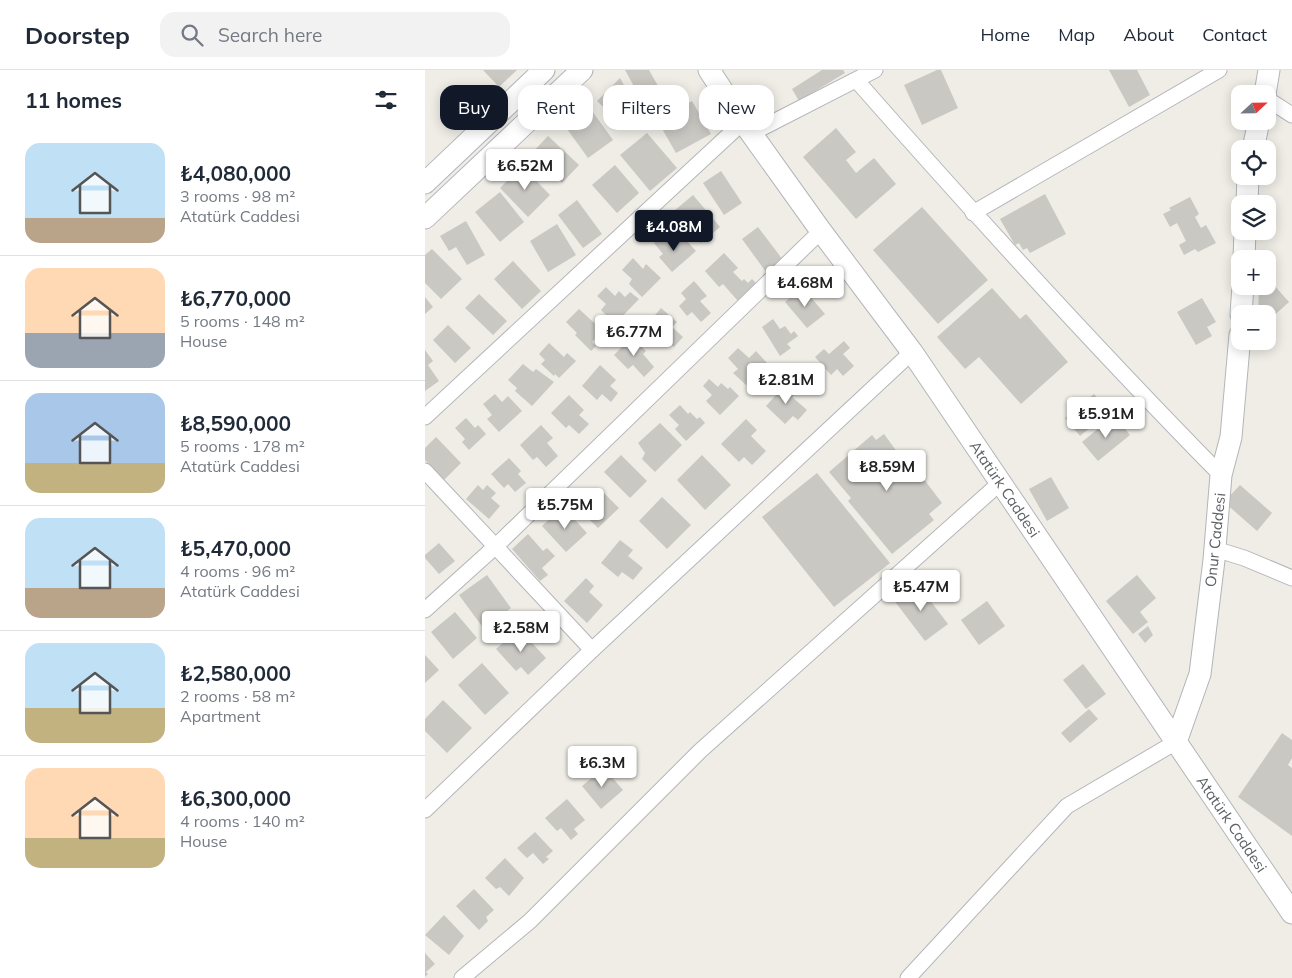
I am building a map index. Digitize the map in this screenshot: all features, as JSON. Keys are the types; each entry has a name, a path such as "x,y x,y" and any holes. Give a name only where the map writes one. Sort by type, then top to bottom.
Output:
{"main road":[{"path":"425,183 544,70"},
{"path":"425,218 582,70"},
{"name":"Atatürk Caddesi","path":"709,70 719,85"},
{"path":"1266,85 1269,70"},
{"name":"Atatürk Caddesi","path":"749,130 821,231 912,352 1292,913"},
{"name":"Onur Caddesi","path":"1176,742 1199,674 1215,549 1221,475 1231,437 1239,350"}],"street":[{"path":"774,116 857,81 875,70"},
{"path":"973,213 1219,70"},
{"path":"857,81 973,213 1140,392 1221,475"},
{"path":"1276,105 1292,115"},
{"path":"425,417 744,130"},
{"path":"425,610 496,546 821,231"},
{"path":"425,810 591,650 912,352"},
{"path":"425,470 591,650"},
{"path":"462,978 530,921 700,751 1001,482"},
{"path":"1215,549 1292,578"},
{"path":"908,978 1067,806 1176,742"}],"building":[{"path":"483,70 517,70 501,85 497,85"},
{"path":"625,70 649,70 657,85 633,85"},
{"path":"822,70 843,70 845,73 799,101 792,89"},
{"path":"937,70 941,70 958,108 922,125 904,85"},
{"path":"1109,70 1137,70 1150,95 1129,107"},
{"path":"620,78 624,85 613,85"},
{"path":"603,95 603,107 597,101"},
{"path":"692,101 699,113 699,130 709,130 711,134 676,153 663,130 689,130 689,103"},
{"path":"593,112 603,126 603,130 606,130 613,140 588,158 568,130 593,130"},
{"path":"836,128 856,152 846,160 856,173 874,158 896,184 856,219 803,157"},
{"path":"647,133 677,168 650,191 620,155"},
{"path":"548,136 579,165 562,183 531,154"},
{"path":"615,165 639,193 617,213 592,185"},
{"path":"522,166 550,195 528,217 500,188"},
{"path":"721,171 742,203 724,215 703,183"},
{"path":"500,192 524,222 500,242 475,212"},
{"path":"1045,194 1066,234 1030,253 1027,248 1023,250 1019,243 1015,245 1000,219"},
{"path":"693,195 720,227 701,243 674,211"},
{"path":"1190,197 1199,214 1195,217 1201,228 1206,225 1216,243 1198,252 1195,249 1184,255 1179,245 1186,241 1177,223 1170,227 1163,214 1171,210 1169,208"},
{"path":"577,200 602,234 583,248 558,215"},
{"path":"922,207 988,280 938,324 873,250"},
{"path":"466,221 485,255 467,265 456,247 449,251 440,236"},
{"path":"557,224 576,255 548,272 530,241"},
{"path":"758,227 783,260 766,272 742,239"},
{"path":"662,235 670,243 677,237 681,242 685,239 696,251 672,272 659,257 663,254 654,243"},
{"path":"432,249 462,279 441,299 425,283 425,255"},
{"path":"724,253 738,268 733,272 742,281 744,279 748,283 752,279 756,283 738,301 723,284 719,287 705,271"},
{"path":"633,258 643,269 646,264 661,278 642,297 629,284 632,279 622,270"},
{"path":"513,261 541,291 522,309 494,279"},
{"path":"694,281 707,296 700,301 711,313 701,322 692,312 687,316 679,306 686,299 681,293"},
{"path":"606,287 615,296 619,291 625,297 630,292 639,299 615,324 601,310 606,304 597,296"},
{"path":"802,287 825,314 807,328 785,302"},
{"path":"1276,287 1289,302 1276,314 1276,305 1258,305 1259,295 1276,295"},
{"path":"992,288 1020,319 1026,314 1068,362 1021,404 979,357 965,369 937,337"},
{"path":"479,294 507,321 493,335 465,308"},
{"path":"425,297 433,307 425,314"},
{"path":"1202,298 1216,322 1207,327 1212,336 1196,345 1177,312"},
{"path":"661,308 677,322 672,327 683,337 674,347 663,337 660,340 645,327"},
{"path":"579,309 603,331 592,342 596,346 591,351 575,335 577,333 566,322"},
{"path":"773,319 780,329 785,326 791,334 794,331 798,336 787,344 791,348 780,356 762,327"},
{"path":"448,325 471,348 455,363 433,340"},
{"path":"632,337 646,351 643,354 654,367 644,377 633,365 628,369 614,355"},
{"path":"844,341 850,348 843,354 854,366 843,376 837,369 831,375 815,357 824,349 829,354"},
{"path":"549,343 564,357 567,353 576,361 559,378 541,364 545,360 539,354"},
{"path":"738,348 749,358 756,351 768,364 746,385 733,373 738,369 728,358"},
{"path":"425,350 433,361 428,365 439,381 425,391"},
{"path":"523,364 533,372 536,369 554,382 532,406 515,391 517,388 508,380"},
{"path":"600,365 616,380 610,386 618,393 611,402 602,394 597,400 582,386"},
{"path":"709,379 718,387 721,383 728,389 730,387 739,396 720,415 706,401 712,395 703,386"},
{"path":"788,382 798,391 792,397 807,410 798,420 793,416 785,424 766,406"},
{"path":"495,394 502,402 508,396 522,411 499,432 487,419 492,415 483,404"},
{"path":"1094,394 1109,412 1080,436 1065,418"},
{"path":"569,395 584,410 579,415 589,424 579,434 569,425 566,428 551,413"},
{"path":"680,405 688,414 690,412 697,419 700,417 705,423 686,441 675,429 679,425 669,415"},
{"path":"466,418 475,428 478,425 486,434 469,450 462,442 465,439 455,428"},
{"path":"1111,418 1119,427 1122,425 1130,435 1098,461 1082,442"},
{"path":"746,419 757,430 751,436 766,451 752,465 744,457 739,462 721,444"},
{"path":"660,423 682,445 655,472 642,459 645,453 638,443"},
{"path":"541,425 553,438 547,443 558,456 546,467 537,457 533,460 520,445"},
{"path":"884,434 903,460 907,457 942,503 929,514 934,520 892,554 848,501 851,498 829,472 872,435 876,440"},
{"path":"436,437 461,463 444,480 425,460 425,448"},
{"path":"621,455 647,481 630,498 604,472"},
{"path":"702,455 731,485 705,510 677,480"},
{"path":"509,458 521,471 518,474 526,483 515,492 508,484 504,488 491,474"},
{"path":"817,473 890,563 834,607 762,517"},
{"path":"1051,477 1069,508 1047,521 1029,489"},
{"path":"478,485 483,490 487,485 496,493 491,498 500,506 489,519 466,499"},
{"path":"1240,485 1272,513 1257,531 1224,502"},
{"path":"591,489 599,498 604,493 619,508 598,528 584,514 590,508 581,499"},
{"path":"662,497 691,525 667,549 639,521"},
{"path":"563,507 587,533 566,552 542,526"},
{"path":"528,534 543,551 547,548 555,556 542,568 548,575 540,581 512,549"},
{"path":"620,540 633,550 628,556 643,568 633,580 622,572 618,577 601,563"},
{"path":"439,543 455,561 439,574 425,558 425,555"},
{"path":"487,575 511,608 484,629 459,595"},
{"path":"1137,575 1156,598 1140,612 1148,622 1133,634 1106,601"},
{"path":"586,578 594,586 589,592 603,605 587,623 564,601"},
{"path":"916,582 948,624 925,641 893,599"},
{"path":"987,601 1005,626 979,645 961,620"},
{"path":"455,612 477,638 453,659 431,632"},
{"path":"1148,626 1153,635 1145,643 1138,634"},
{"path":"519,629 546,658 528,675 521,667 516,671 496,649"},
{"path":"425,655 439,670 425,683"},
{"path":"482,663 509,693 485,715 458,685"},
{"path":"1083,664 1106,694 1086,709 1063,680"},
{"path":"443,700 472,728 447,753 425,731 425,719"},
{"path":"1089,709 1098,719 1070,743 1061,733"},
{"path":"1282,733 1292,740 1292,758 1288,765 1292,768 1292,836 1238,797"},
{"path":"604,768 623,790 601,809 582,786"},
{"path":"567,799 585,820 574,829 578,834 571,840 561,828 557,831 545,818"},
{"path":"535,832 553,851 546,857 549,859 543,864 533,853 527,858 517,848"},
{"path":"505,858 524,878 509,896 500,887 496,889 485,878"},
{"path":"474,889 494,910 486,917 488,921 479,930 456,906"},
{"path":"444,915 464,936 449,955 425,935"},
{"path":"425,953 435,964 426,972 428,974 425,977"}]}
